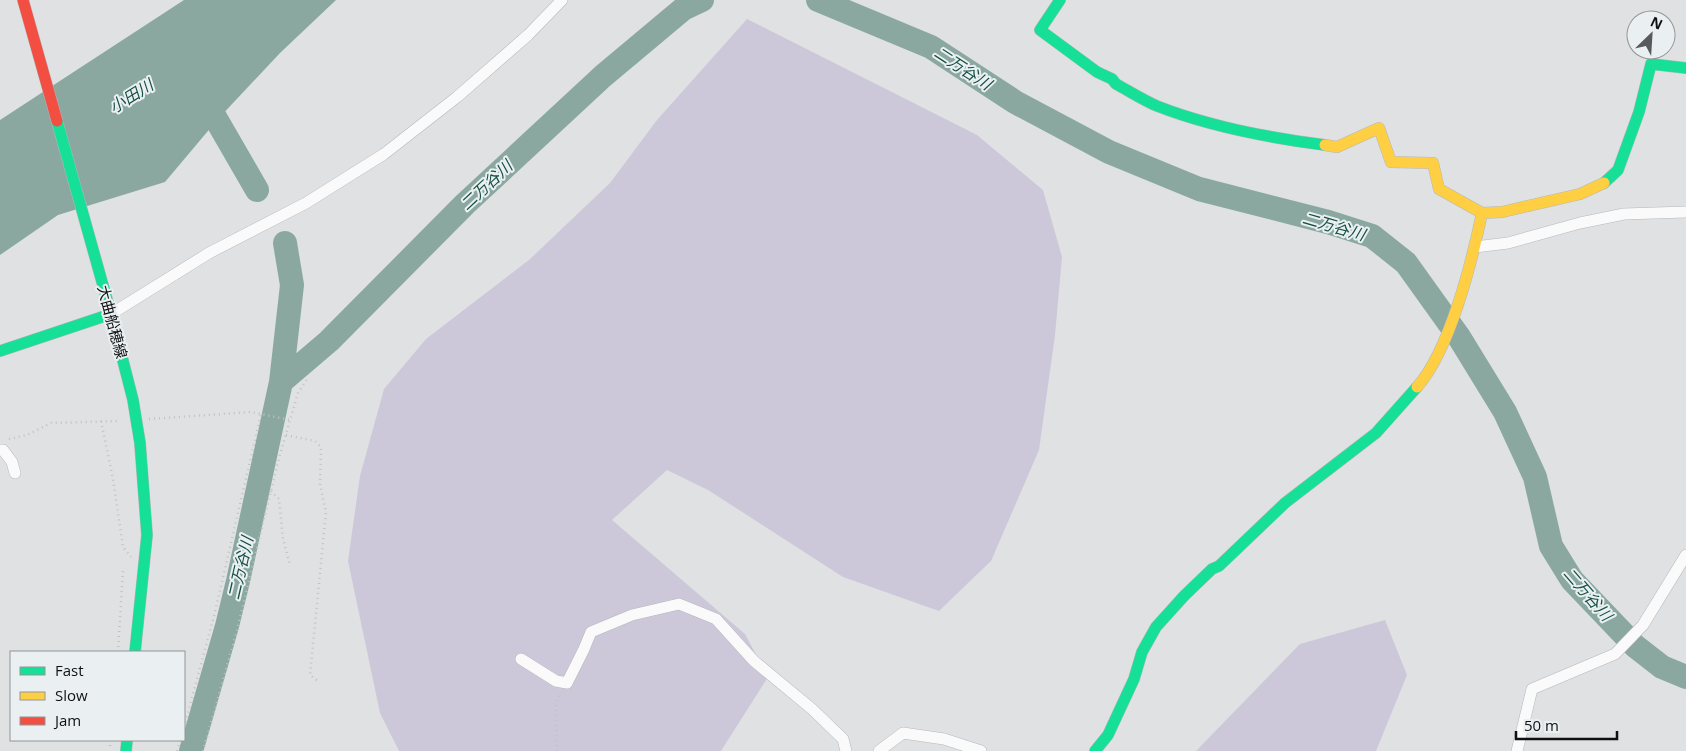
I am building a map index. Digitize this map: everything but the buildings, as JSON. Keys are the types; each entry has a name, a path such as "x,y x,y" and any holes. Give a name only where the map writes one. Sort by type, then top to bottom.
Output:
{"street":[{"name":"大曲船穂線","path":"23,0 111,314 133,400 140,443 147,535 136,651"},
{"path":"0,351 16,344 111,314 209,253 306,203 384,154 458,97 528,35 562,0"},
{"path":"1060,0 1040,30 1097,72 1155,105 1200,121 1224,127 1337,147 1379,128 1391,162 1433,163 1439,189 1482,213 1502,212 1580,194 1603,184 1618,170 1639,112 1651,64 1686,68"},
{"path":"1475,247 1508,243 1580,223 1624,214 1686,212"},
{"path":"1095,751 1108,735 1134,679 1142,652 1156,627 1191,589 1212,569 1219,566 1285,503 1376,433 1426,377 1446,336 1455,311 1475,247 1482,213"},
{"path":"0,450 3,450 12,462 15,473"},
{"path":"1517,751 1532,689 1615,654 1643,625 1686,555"},
{"path":"521,659 556,681 567,683 591,632 632,615 679,604 716,619 754,661 812,709 843,739 846,751"},
{"path":"879,751 903,733 944,739 980,751"}],"path":[{"path":"203,751 236,634 286,435 298,393 308,378"},
{"path":"148,419 251,412 291,420"},
{"path":"185,723 214,616 263,414"},
{"path":"6,439 27,435 51,423 119,420"},
{"path":"101,421 113,479 123,547 129,556 144,563"},
{"path":"286,435 315,441 321,447 320,486 326,512 310,675 319,682"},
{"path":"271,491 279,499 283,539 290,565"},
{"path":"118,651 123,570"},
{"path":"557,751 556,702 567,683"}],"shaded area":[{"path":"747,19 977,135 1043,190 1062,257 1055,335 1039,450 991,561 939,611 843,577 708,490 667,470 612,520 745,634 768,677 721,751 399,751 380,713 348,561 360,476 384,389 426,339 529,260 610,183 657,120"},
{"path":"1385,620 1407,675 1376,751 1196,751 1300,644"}],"water":[{"name":"小田川","path":"184,0 336,0 280,53 218,119 165,182 58,215 0,255 0,120"}],"waterway":[{"name":"二万谷川","path":"281,382 329,341 465,204 603,76 683,9 702,0"},
{"name":"二万谷川","path":"818,0 931,47 1015,102 1109,152 1199,189 1328,222 1372,236 1406,263 1459,337 1505,412 1535,477 1551,546 1572,580 1635,646 1662,667 1686,677"},
{"name":"二万谷川","path":"201,93 257,190"},
{"name":"二万谷川","path":"191,751 238,581 281,382 292,285 285,243"}],"traffic: fast":[{"path":"1060,0 1040,30 1097,72 1112,79 1116,84 1141,98 1157,106 1197,120 1261,135 1325,145"},
{"path":"1604,183 1618,170 1639,112 1651,64 1686,68"},
{"path":"57,121 111,314 133,400 140,443 147,535 135,651"},
{"path":"0,351 111,314"},
{"path":"1095,751 1108,735 1134,679 1142,652 1156,627 1212,569 1219,566 1285,503 1376,433 1417,387"},
{"path":"126,751 127,741"}],"traffic: slow":[{"path":"1325,145 1337,147 1379,128 1391,162 1433,163 1439,189 1482,213 1502,212 1580,194 1604,183"},
{"path":"1417,387 1440,351 1458,304 1482,213"}],"traffic: jam":[{"path":"23,0 57,121"}]}
